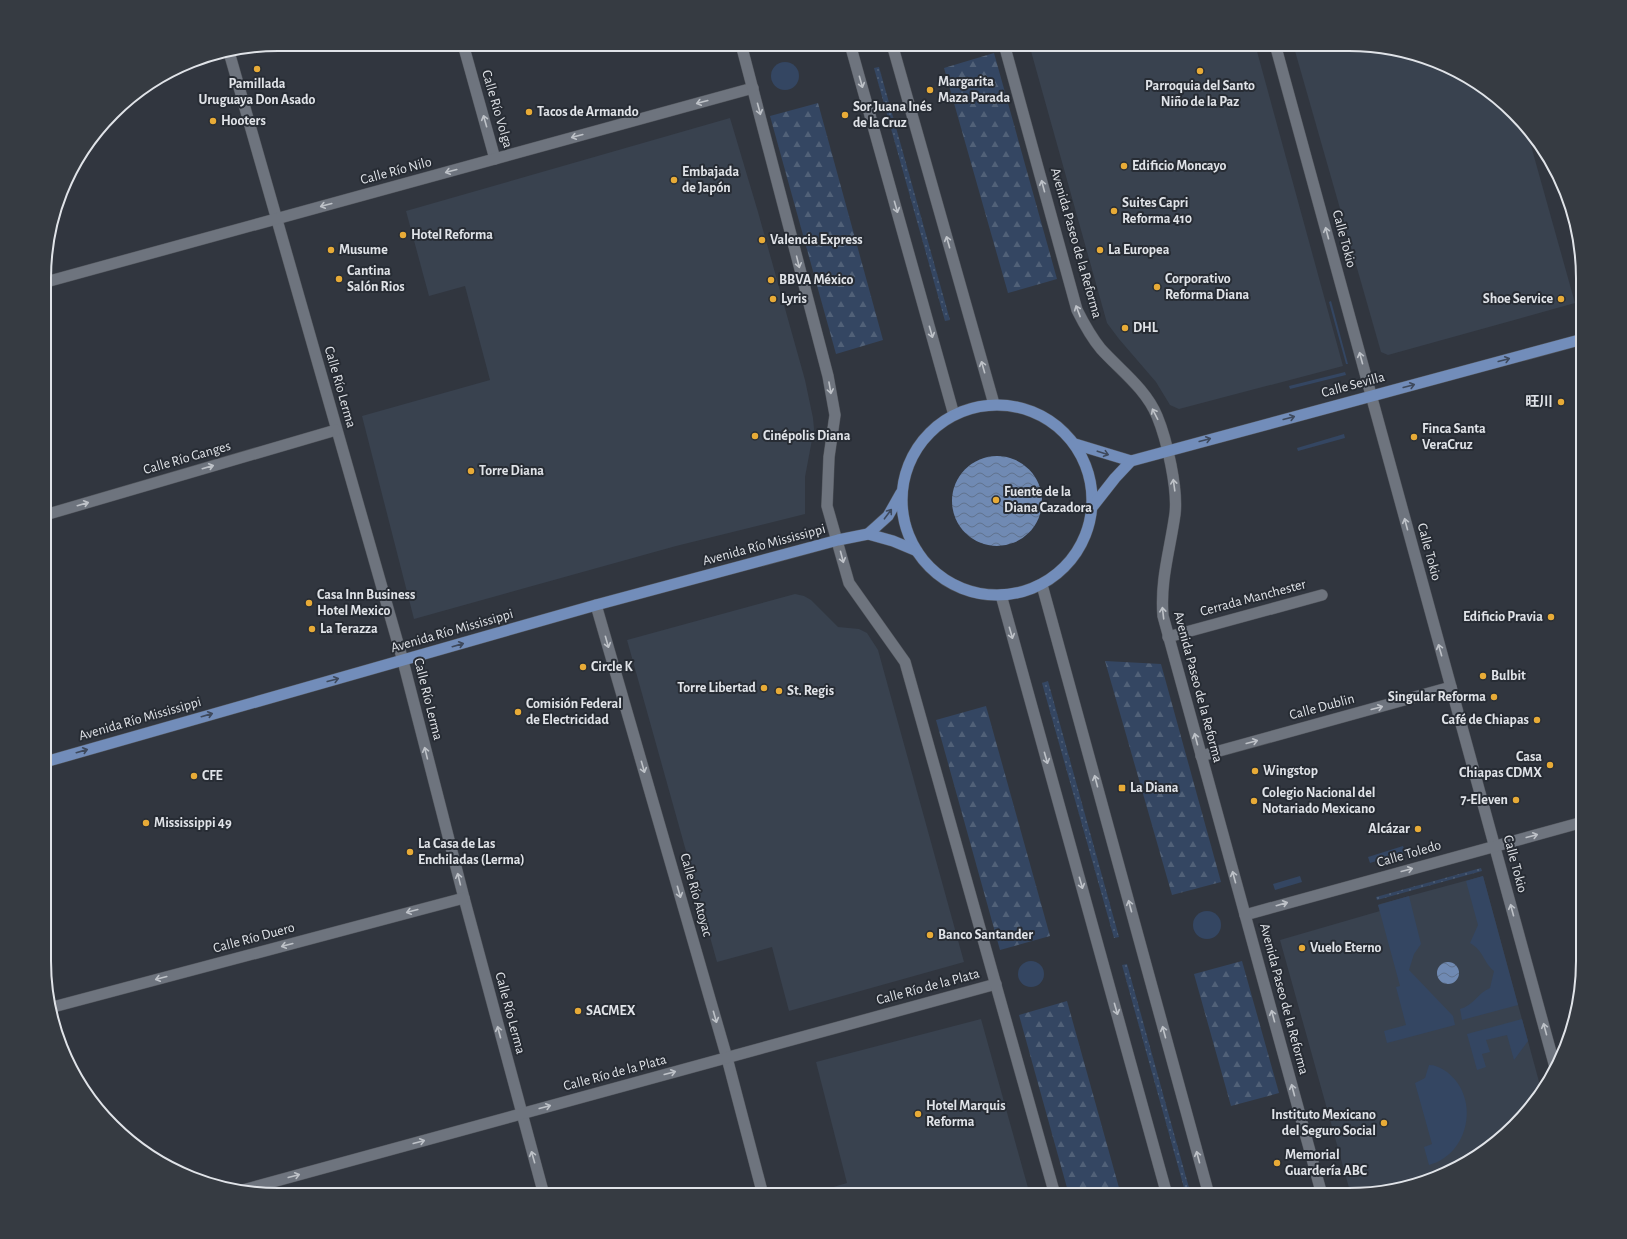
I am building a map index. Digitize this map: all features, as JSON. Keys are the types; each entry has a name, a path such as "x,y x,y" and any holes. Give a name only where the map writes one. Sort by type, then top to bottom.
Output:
{"main road":[{"name":"Calle Sevilla","path":"1131,461 1576,341"},
{"path":"994,404 1026,408 1053,422 1075,444 1089,473 1093,506 1085,537 1068,565 1042,585 1012,596 979,595 949,584 924,563 908,535 901,504 905,474 918,446 939,424 954,415 966,409 994,404"},
{"path":"1075,444 1131,461 1093,506"},
{"path":"868,534 888,516 903,490"},
{"name":"Avenida Río Mississippi","path":"51,760 596,605 838,540 868,534 893,541 917,551"}],"street":[{"name":"Calle Río Volga","path":"465,51 495,159"},
{"path":"743,51 828,376 835,415 829,457 827,506 838,540 849,583 905,662 1053,1188"},
{"path":"852,51 954,415"},
{"path":"894,51 994,404"},
{"name":"Avenida Paseo de la Reforma","path":"1006,51 1077,310 1085,328 1101,349 1144,395 1157,416 1167,451 1176,496 1175,513 1163,576 1161,595 1163,616 1320,1188"},
{"name":"Calle Tokio","path":"1277,51 1553,1061"},
{"name":"Calle Río Lerma","path":"230,56 403,661 464,898 542,1188"},
{"name":"Calle Río Nilo","path":"51,281 753,88"},
{"name":"Calle Río Ganges","path":"51,514 336,430"},
{"path":"1042,585 1207,1188"},
{"path":"1001,595 1166,1188"},
{"name":"Cerrada Manchester","path":"1168,637 1322,595"},
{"name":"Calle Río Atoyac","path":"596,605 727,1058 761,1188"},
{"name":"Calle Dublin","path":"1201,756 1451,687"},
{"name":"Calle Toledo","path":"1245,915 1576,824"},
{"name":"Calle Río Duero","path":"55,1006 464,898"},
{"name":"Calle Río de la Plata","path":"255,1187 996,984"}],"shaded area":[{"path":"1031,51 1257,51 1343,366 1179,409 1170,405 1156,382 1107,323"},
{"path":"1295,51 1363,51 1393,55 1436,68 1475,89 1499,107 1520,128 1530,141 1575,303 1388,355 1381,352"},
{"path":"730,118 805,380 813,418 814,429 805,477 805,514 676,546 414,619 362,416 490,380 465,286 429,296 406,211"},
{"path":"795,594 804,596 811,600 838,627 859,629 867,633 878,650 964,962 789,1011 772,947 717,962 627,640"},
{"path":"1483,876 1540,1084 1520,1111 1499,1132 1462,1158 1436,1171 1393,1184 1363,1188 1349,1188 1280,940 1380,911 1378,905"},
{"name":"Hotel Marquis Reforma","path":"981,1019 1028,1188 830,1188 847,1183 816,1062"}],"green space":[{"path":"994,53 1057,279 1008,293 944,68"},
{"path":"785,62 795,66 799,76 795,86 785,90 775,86 771,76 775,66"},
{"path":"879,67 950,320 945,321 874,68"},
{"path":"818,103 883,340 836,354 770,116"},
{"path":"1331,301 1348,364 1346,364 1329,302"},
{"path":"1345,372 1346,375 1290,389 1289,386"},
{"path":"1344,434 1345,438 1298,451 1297,448"},
{"path":"1105,661 1161,664 1221,882 1172,895"},
{"path":"1048,681 1119,937 1114,938 1042,683"},
{"path":"986,706 1050,936 1000,950 936,720"},
{"path":"1403,846 1405,852 1370,863 1368,857"},
{"path":"1481,868 1482,871 1377,900 1376,897"},
{"path":"1300,876 1302,882 1275,890 1273,884"},
{"path":"1483,876 1518,1005 1462,1020 1460,1009 1469,1005 1490,988 1494,971 1490,968 1478,949 1470,943 1478,925 1466,881"},
{"path":"1409,896 1421,944 1414,954 1409,970 1453,1016 1455,1025 1387,1043 1384,1031 1406,1025 1396,987 1400,986 1378,905"},
{"path":"1207,911 1217,915 1221,925 1217,935 1207,939 1197,935 1193,925 1197,915"},
{"path":"1031,961 1040,965 1044,974 1040,983 1031,987 1022,983 1018,974 1022,965"},
{"path":"1242,961 1279,1093 1231,1106 1194,974"},
{"path":"1127,964 1189,1188 1184,1188 1122,965"},
{"path":"1067,1001 1119,1188 1067,1188 1019,1015"},
{"path":"1522,1019 1528,1041 1514,1060 1507,1035 1486,1040 1490,1052 1482,1054 1486,1067 1477,1070 1467,1034"},
{"path":"1429,1065 1444,1070 1456,1081 1463,1093 1467,1108 1466,1122 1462,1136 1454,1149 1443,1159 1429,1165 1424,1147 1432,1144 1415,1083 1425,1078"}],"water":[{"name":"Fuente de la Diana Cazadora","path":"997,456 1014,459 1029,469 1039,484 1042,501 1039,518 1029,533 1014,543 997,546 980,543 965,533 955,518 952,501 955,484 965,469 980,459"},
{"path":"1448,962 1456,965 1459,973 1456,981 1448,984 1440,981 1437,973 1440,965"}],"place":[{"name":"Pamillada Uruguaya Don Asado","path":"257,69"},
{"name":"Parroquia del Santo Niño de la Paz","path":"1200,71"},
{"name":"Margarita Maza Parada","path":"930,90"},
{"name":"Tacos de Armando","path":"529,112"},
{"name":"Sor Juana Inés de la Cruz","path":"845,115"},
{"name":"Hooters","path":"213,121"},
{"name":"Edificio Moncayo","path":"1124,166"},
{"name":"Embajada de Japón","path":"674,180"},
{"name":"Suites Capri Reforma 410","path":"1114,211"},
{"name":"Hotel Reforma","path":"403,235"},
{"name":"Valencia Express","path":"762,240"},
{"name":"Musume","path":"331,250"},
{"name":"La Europea","path":"1100,250"},
{"name":"Cantina Salón Rios","path":"339,279"},
{"name":"BBVA México","path":"771,280"},
{"name":"Corporativo Reforma Diana","path":"1157,287"},
{"name":"Lyris","path":"773,299"},
{"name":"Shoe Service","path":"1561,299"},
{"name":"DHL","path":"1125,328"},
{"name":"旺川","path":"1561,402"},
{"name":"Cinépolis Diana","path":"755,436"},
{"name":"Finca Santa VeraCruz","path":"1414,437"},
{"name":"Torre Diana","path":"471,471"},
{"name":"Fuente de la Diana Cazadora","path":"996,500"},
{"name":"Casa Inn Business Hotel Mexico","path":"309,603"},
{"name":"Edificio Pravia","path":"1551,617"},
{"name":"La Terazza","path":"312,629"},
{"name":"Circle K","path":"583,667"},
{"name":"Bulbit","path":"1483,676"},
{"name":"Torre Libertad","path":"764,688"},
{"name":"St. Regis","path":"779,691"},
{"name":"Singular Reforma","path":"1494,697"},
{"name":"Comisión Federal de Electricidad","path":"518,712"},
{"name":"Café de Chiapas","path":"1537,720"},
{"name":"Casa Chiapas CDMX","path":"1550,765"},
{"name":"Wingstop","path":"1255,771"},
{"name":"CFE","path":"194,776"},
{"name":"La Diana","path":"1122,788"},
{"name":"7-Eleven","path":"1516,800"},
{"name":"Colegio Nacional del Notariado Mexicano","path":"1254,801"},
{"name":"Mississippi 49","path":"146,823"},
{"name":"Alcázar","path":"1418,829"},
{"name":"La Casa de Las Enchiladas (Lerma)","path":"410,852"},
{"name":"Banco Santander","path":"930,935"},
{"name":"Vuelo Eterno","path":"1302,948"},
{"name":"SACMEX","path":"578,1011"},
{"name":"Hotel Marquis Reforma","path":"918,1114"},
{"name":"Instituto Mexicano del Seguro Social","path":"1384,1123"},
{"name":"Memorial Guardería ABC","path":"1277,1163"}]}
